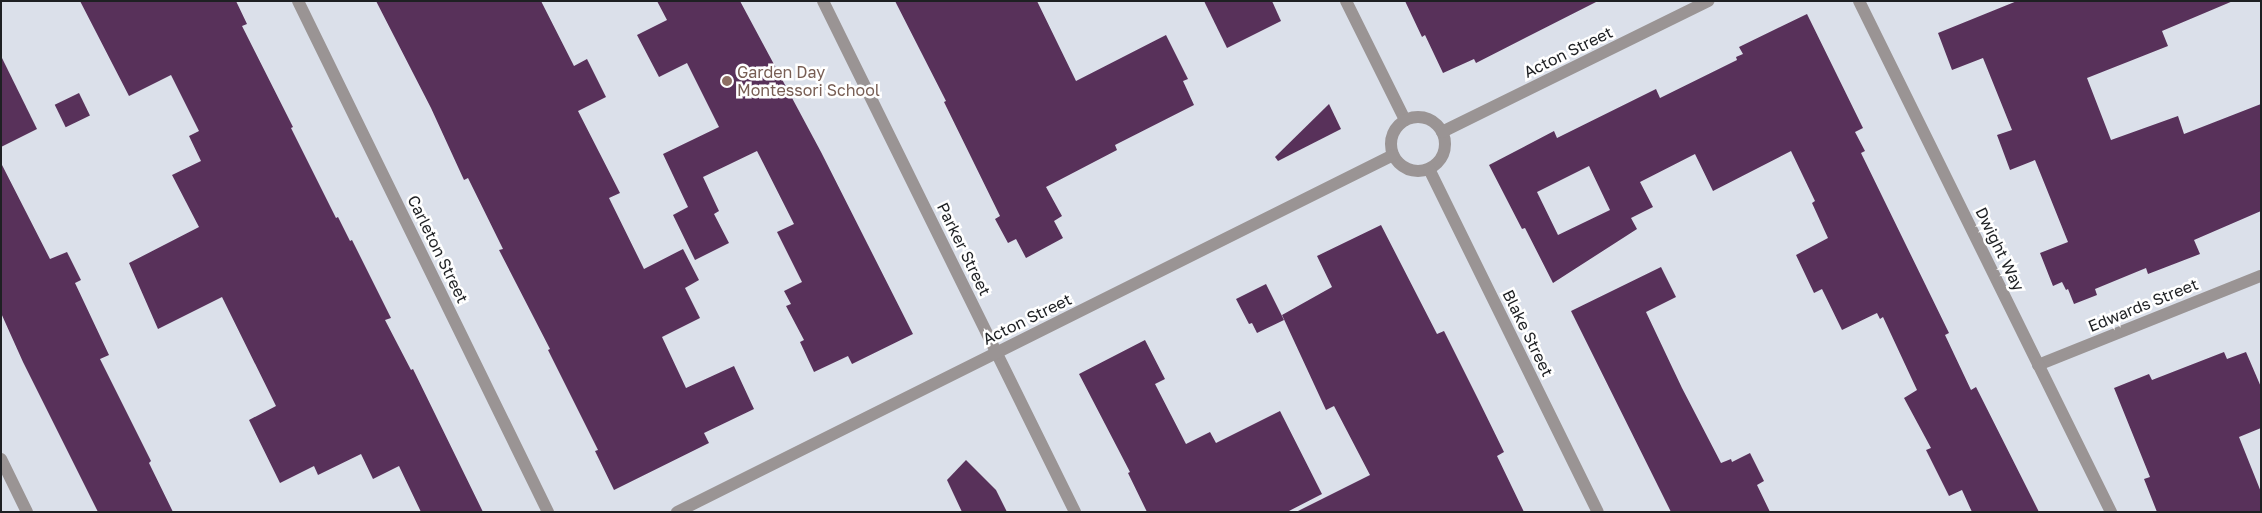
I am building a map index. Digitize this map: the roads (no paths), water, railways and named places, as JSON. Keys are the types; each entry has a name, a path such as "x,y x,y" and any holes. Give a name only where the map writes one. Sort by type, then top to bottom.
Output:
{"street":[{"name":"Carleton Street","path":"298,1 548,512"},
{"name":"Parker Street","path":"823,1 1075,512"},
{"path":"1346,1 1405,120"},
{"name":"Acton Street","path":"1442,132 1708,1"},
{"name":"Dwight Way","path":"1861,2 2110,512"},
{"path":"1413,117 1431,120 1442,132 1445,140 1443,154 1435,166 1429,169 1418,172 1408,170 1399,164 1393,155 1391,139 1393,131 1405,120 1413,117"},
{"name":"Acton Street","path":"676,512 1393,155"},
{"name":"Blake Street","path":"1429,169 1598,512"},
{"name":"Edwards Street","path":"2038,364 2261,276"},
{"path":"1,459 27,512"}],"place":[{"name":"Garden Day Montessori School","path":"727,81"}]}
